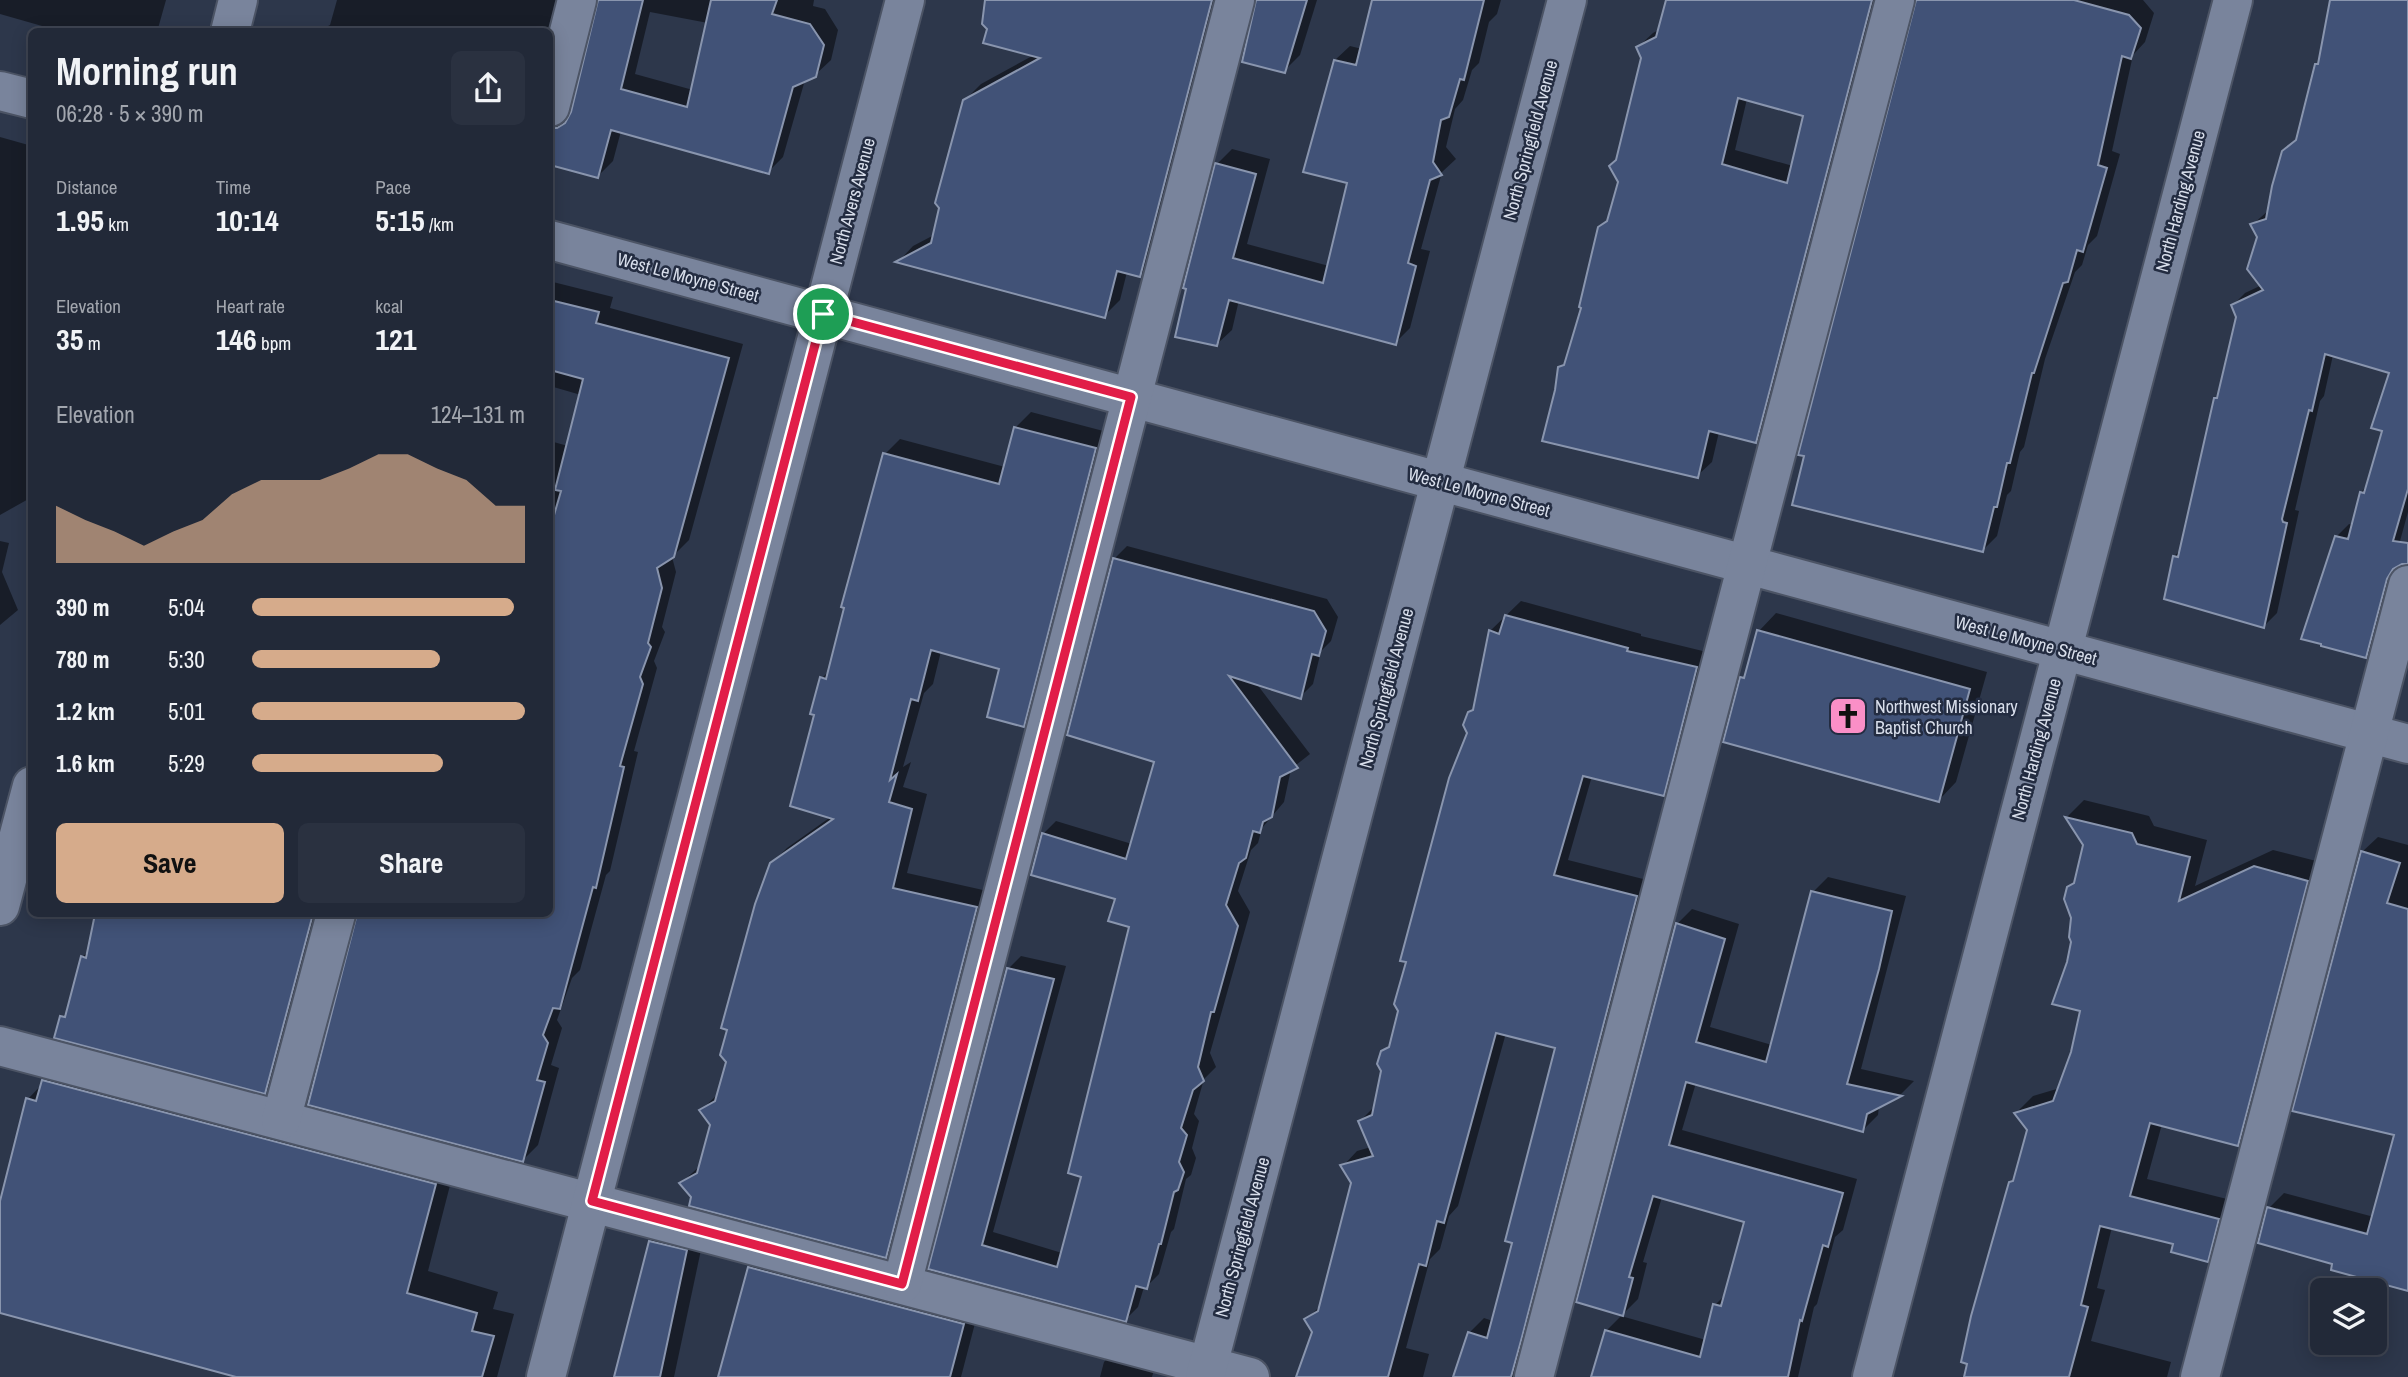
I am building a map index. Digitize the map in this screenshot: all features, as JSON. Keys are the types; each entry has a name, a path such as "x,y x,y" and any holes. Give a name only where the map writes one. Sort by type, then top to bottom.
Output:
{"street":[{"path":"231,28 238,0"},
{"path":"553,95 577,0"},
{"name":"North Avers Avenue","path":"546,1377 905,0"},
{"path":"902,1284 1236,0"},
{"name":"North Springfield Avenue","path":"1207,1371 1567,0"},
{"path":"1534,1377 1895,0"},
{"name":"North Harding Avenue","path":"1872,1377 2233,0"},
{"path":"0,91 28,98"},
{"name":"West Le Moyne Street","path":"553,241 2408,744"},
{"path":"2200,1377 2408,584"},
{"path":"0,906 28,801"},
{"path":"281,1120 335,917"},
{"path":"0,1046 902,1284 1207,1371 1250,1377"}],"building":[{"path":"598,0 643,0 621,89 687,107 711,0 777,0 772,14 810,24 824,45 816,77 793,87 769,174 611,130 598,178 553,166 553,128 565,123 571,112"},
{"path":"985,0 1212,0 1140,277 1117,271 1105,318 895,262 931,243 939,208 935,203 963,100 1040,58 983,43 987,29 982,24"},
{"path":"1256,0 1307,0 1285,73 1242,62"},
{"path":"1372,0 1484,0 1464,80 1460,79 1449,117 1441,120 1433,162 1442,175 1430,180 1408,263 1416,266 1396,345 1229,300 1217,346 1175,337 1186,289 1183,288 1215,163 1256,174 1233,258 1323,283 1347,183 1303,172 1334,60 1356,65"},
{"path":"1666,0 1872,0 1756,443 1709,431 1698,478 1542,441 1558,367 1564,365 1581,308 1579,307 1598,227 1607,221 1618,182 1609,166 1616,160 1641,58 1636,47 1656,37","holes":["1738,98 1803,116 1787,183 1722,164"]},
{"path":"1916,0 2074,0 2129,15 2141,28 2131,59 2122,56 2098,165 2107,168 2083,252 2077,250 2068,282 2063,283 2032,373 2010,463 2007,463 1983,552 1792,505 1804,456 1798,455"},
{"path":"2330,0 2408,0 2408,489 2393,541 2408,543 2408,564 2393,569 2387,579 2366,658 2301,639 2335,536 2348,539 2360,492 2364,493 2382,431 2371,428 2389,373 2325,354 2282,519 2287,523 2264,628 2164,599 2173,556 2178,557 2214,398 2217,398 2236,317 2231,305 2263,290 2247,269 2257,237 2250,224 2266,219 2282,151 2296,140 2315,64 2318,64"},
{"path":"553,301 599,312 596,323 729,358 674,557 657,568 662,588 648,643 651,647 640,677 643,684 620,766 624,767 596,888 593,887 560,1009 553,1008 543,1035 548,1043 537,1080 545,1082 523,1162 308,1105 356,917 553,917 553,519 561,491 555,490 583,379 553,371"},
{"path":"1014,427 1096,448 1024,727 987,717 999,669 931,650 918,701 911,699 890,780 897,774 889,802 912,809 893,888 977,907 886,1258 689,1206 691,1197 679,1183 697,1173 710,1125 699,1110 715,1101 726,1062 720,1055 727,1030 721,1028 755,904 770,863 833,819 790,806 814,715 810,714 820,677 826,679 844,608 841,607 883,453 999,484"},
{"path":"1113,558 1314,611 1326,631 1319,656 1312,654 1301,699 1229,676 1298,768 1280,777 1272,817 1263,822 1260,833 1253,831 1246,858 1239,863 1226,905 1238,926 1214,1012 1211,1012 1198,1067 1204,1081 1193,1090 1181,1128 1187,1135 1179,1162 1184,1172 1178,1190 1174,1192 1147,1289 1136,1286 1126,1322 928,1269 1007,968 1054,979 982,1245 1057,1267 1081,1177 1068,1173 1129,927 1108,921 1115,899 1031,875 1042,833 1126,859 1154,762 1067,735"},
{"path":"1505,615 1628,648 1627,651 1697,667 1664,796 1583,776 1554,875 1637,896 1522,1337 1511,1377 1453,1377 1468,1332 1487,1338 1512,1243 1505,1241 1555,1048 1496,1033 1444,1223 1437,1221 1426,1266 1419,1264 1388,1377 1296,1377 1312,1332 1304,1319 1318,1311 1351,1183 1340,1165 1373,1156 1358,1121 1372,1115 1381,1071 1377,1064 1381,1051 1389,1047 1398,1011 1394,1004 1406,962 1400,961 1449,778 1467,733 1463,725 1468,712 1473,710 1489,630 1499,634"},
{"name":"Northwest Missionary Baptist Church","path":"1757,630 1970,689 1939,802 1723,742 1740,677 1744,678"},
{"path":"2065,817 2132,833 2137,844 2190,857 2179,901 2254,866 2308,881 2238,1146 2150,1123 2130,1196 2219,1219 2208,1262 2171,1252 2173,1244 2100,1226 2081,1305 2088,1307 2069,1377 1964,1377 1967,1364 1961,1362 1971,1316 2009,1182 2013,1181 2027,1130 2014,1113 2053,1101 2071,1052 2080,1011 2052,1004 2071,942 2071,918 2064,899 2067,887 2074,883 2083,845"},
{"path":"2361,851 2400,863 2387,903 2408,909 2408,1291 2387,1285 2387,1278 2360,1278 2331,1270 2332,1264 2258,1243 2267,1207 2367,1234 2394,1135 2292,1111"},
{"path":"1811,891 1892,911 1847,1084 1902,1096 1867,1114 1863,1132 1686,1082 1669,1145 1843,1193 1828,1247 1823,1245 1802,1321 1800,1320 1788,1377 1591,1377 1605,1330 1700,1357 1713,1304 1721,1306 1744,1222 1653,1196 1629,1277 1633,1278 1623,1316 1576,1302 1676,923 1725,939 1696,1042 1766,1062"},
{"path":"94,917 312,917 265,1094 54,1038 60,1016 65,1017 81,956 86,958"},
{"path":"42,1080 436,1184 407,1293 477,1313 472,1331 494,1336 482,1377 236,1377 0,1313 0,1201 26,1098 36,1101"},
{"path":"649,1241 687,1250 660,1377 614,1377"},
{"path":"748,1267 964,1324 950,1377 718,1377"}],"place":[{"name":"Northwest Missionary Baptist Church","path":"1848,716"}],"route":[{"path":"823,314 1131,397 902,1284 592,1201 823,314"}]}
